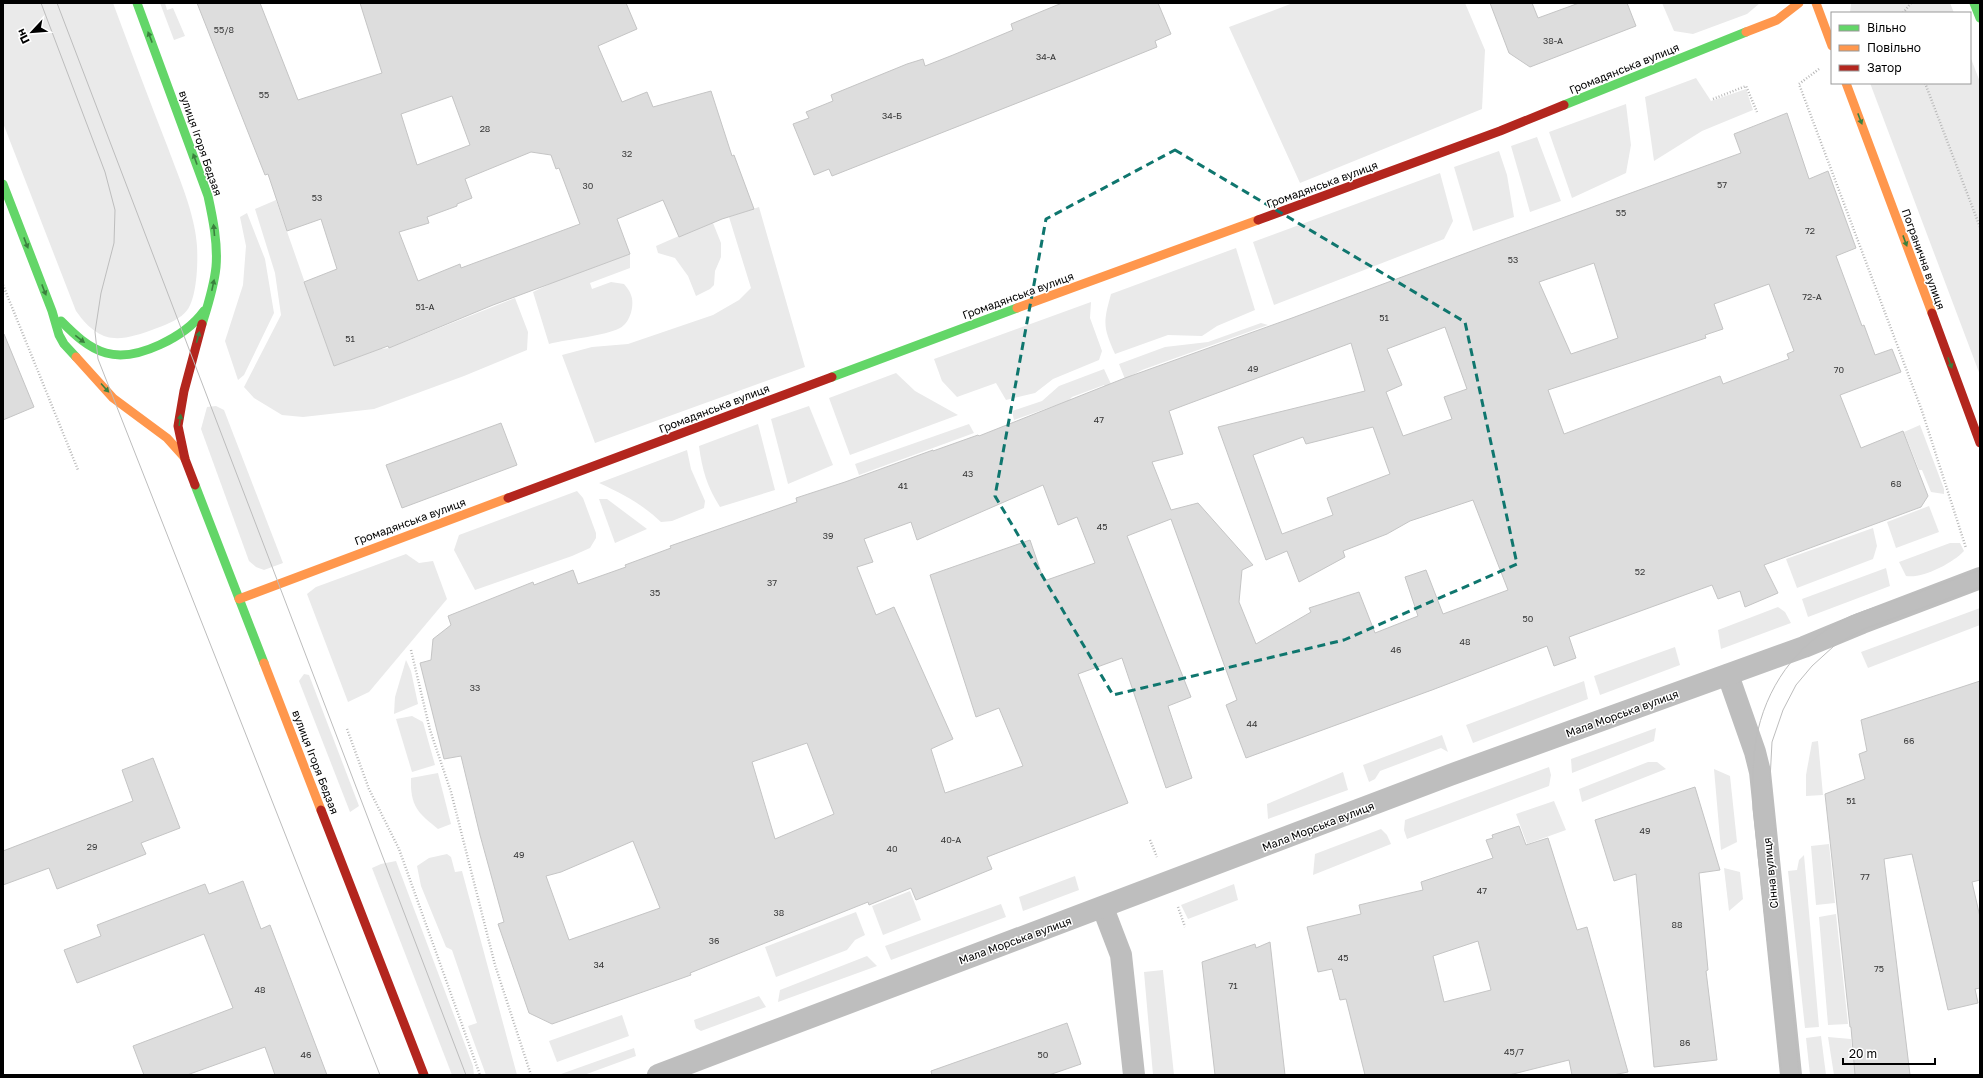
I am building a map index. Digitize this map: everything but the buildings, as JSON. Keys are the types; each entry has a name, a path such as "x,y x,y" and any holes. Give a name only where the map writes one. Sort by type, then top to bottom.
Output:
{"street":[{"name":"вулиця Ігоря Бедзая","path":"137,3 208,196 214,226 216,265 208,305 184,391 178,426 185,458 424,1075"},
{"name":"Громадянська вулиця","path":"239,599 850,370 1515,125 1777,20 1799,3"},
{"path":"1816,3 1831,43"},
{"path":"1974,3 1980,18"},
{"name":"Погранична вулиця","path":"1846,84 1980,443"},
{"name":"вулиця Ігоря Бедзая","path":"3,184 52,311 59,336 113,398 167,438 185,458"},
{"path":"52,311 80,341 115,355 146,349 183,332 200,319 208,305"},
{"name":"Мала Морська вулиця","path":"658,1075 1103,908 1450,775 1728,675 1980,578"},
{"name":"Сінна вулиця","path":"1728,675 1755,752 1760,772 1791,1075"},
{"path":"1103,908 1121,955 1134,1075"}],"path":[{"path":"1904,12 1911,3"},
{"path":"1822,67 1799,84 1920,403 1966,548"},
{"path":"1925,84 1980,227"},
{"path":"1713,99 1746,86 1757,112"},
{"path":"3,286 78,470"},
{"path":"411,650 430,730 451,792 495,965 531,1075"},
{"path":"347,729 368,789 399,849 480,1075"}],"highlighted area":[{"path":"1175,150 1465,322 1517,564 1344,640 1113,695 995,496 1046,219"}],"shaded area":[{"path":"3,3 113,3 190,209 196,234 197,270 193,296 185,313 174,321 144,333 122,338 112,338 94,330 76,311 3,123"},
{"path":"160,3 165,3 167,10 173,8 185,36 174,40"},
{"path":"1293,3 1465,3 1485,50 1482,109 1300,183 1229,27"},
{"path":"1662,3 1760,3 1747,14 1693,34 1674,31"},
{"path":"1851,3 1950,3 1954,12 1850,12"},
{"path":"1971,59 1980,82 1980,375 1870,84 1971,84"},
{"path":"1696,78 1711,101 1746,89 1753,110 1702,131 1654,161 1645,97"},
{"path":"1626,104 1631,145 1626,173 1572,198 1549,132"},
{"path":"1537,137 1561,201 1530,212 1511,146"},
{"path":"1499,151 1507,175 1514,217 1473,231 1454,167"},
{"path":"1440,173 1453,221 1444,239 1274,305 1253,242"},
{"path":"276,200 334,366 380,349 389,348 515,298 528,332 527,350 464,376 374,409 303,417 282,415 254,398 244,387 281,315 275,273 255,209"},
{"path":"759,207 805,367 595,443 562,355 592,347 628,344 713,315 739,300 751,288 729,217"},
{"path":"247,213 265,259 274,313 244,375 238,380 225,341 243,285 246,246 240,217"},
{"path":"713,223 721,243 721,257 715,271 714,285 710,289 696,296 688,276 675,258 658,253 656,246 704,225"},
{"path":"1236,248 1255,310 1217,326 1202,336 1168,335 1115,354 1106,331 1106,319 1111,294"},
{"path":"630,254 630,268 590,283 592,289 611,282 624,284 631,294 632,309 624,326 605,333 549,344 533,292 558,280"},
{"path":"1091,302 1090,318 1102,351 1099,360 1053,379 1035,393 1006,400 996,383 957,397 942,381 934,359"},
{"path":"1261,323 1268,325 1142,370 1125,379 1119,364 1165,347 1208,342"},
{"path":"1104,369 1111,384 1106,388 1104,385 1072,397 1068,401 1014,420 1012,411 1042,401 1059,386"},
{"path":"896,373 915,391 958,415 850,455 829,398"},
{"path":"216,406 224,410 283,563 264,570 256,567 249,561 201,429 207,407"},
{"path":"809,406 833,465 788,484 771,419"},
{"path":"758,424 775,490 720,507 706,478 699,446"},
{"path":"969,424 974,433 859,475 855,464"},
{"path":"1920,425 1944,489 1944,494 1931,492 1922,470 1919,470 1904,432"},
{"path":"687,450 691,469 705,501 704,508 672,521 661,522 632,500 599,483"},
{"path":"577,491 583,498 596,533 596,538 590,548 572,556 475,590 454,550 459,535"},
{"path":"599,499 607,499 647,529 615,543"},
{"path":"1929,506 1939,532 1896,548 1887,522"},
{"path":"1873,528 1877,546 1873,559 1797,588 1786,559"},
{"path":"1950,543 1960,543 1964,551 1945,565 1928,573 1906,576 1899,562"},
{"path":"406,554 419,563 433,561 447,599 369,692 348,702 307,594 316,587"},
{"path":"1886,568 1890,586 1808,617 1802,599"},
{"path":"1778,607 1785,612 1791,623 1721,649 1718,630"},
{"path":"1980,608 1980,625 1868,668 1861,652"},
{"path":"1675,647 1680,665 1600,695 1594,676"},
{"path":"406,660 411,671 418,704 394,714 395,697"},
{"path":"304,674 309,675 359,806 350,812 299,681"},
{"path":"1584,681 1588,699 1473,743 1466,725"},
{"path":"412,716 423,722 435,765 412,772 396,719"},
{"path":"1656,728 1654,741 1572,773 1571,759"},
{"path":"1442,735 1448,752 1441,748 1380,771 1375,779 1369,782 1363,765"},
{"path":"1818,741 1823,795 1806,796 1806,775 1812,742"},
{"path":"1648,762 1657,762 1666,769 1582,802 1579,789"},
{"path":"1549,767 1551,775 1549,786 1407,839 1404,830 1405,820"},
{"path":"1714,769 1730,776 1737,842 1721,850"},
{"path":"1343,772 1348,790 1268,819 1267,804"},
{"path":"438,773 451,824 438,829 420,813 417,808 412,796 411,778"},
{"path":"1554,801 1566,830 1527,844 1516,814"},
{"path":"1381,829 1387,835 1391,844 1313,875 1315,854"},
{"path":"1829,844 1835,903 1816,905 1811,846"},
{"path":"447,854 451,857 455,872 462,871 517,1075 486,1075 468,1026 477,1023 452,950 446,947 421,886 417,866 429,858"},
{"path":"1804,855 1819,1027 1805,1028 1788,871 1797,870 1799,860"},
{"path":"396,861 473,1066 474,1075 452,1075 372,868 381,864"},
{"path":"1724,868 1740,872 1743,899 1729,911"},
{"path":"1075,876 1079,890 1023,911 1019,897"},
{"path":"1234,884 1238,900 1188,919 1181,905"},
{"path":"910,891 921,920 883,935 872,906"},
{"path":"1001,904 1006,917 891,960 885,946"},
{"path":"856,912 865,935 855,940 847,950 776,977 765,947"},
{"path":"1836,914 1848,1024 1828,1025 1819,917"},
{"path":"867,956 877,966 778,1002 780,990"},
{"path":"1163,970 1174,1075 1153,1075 1144,972"},
{"path":"759,996 766,1007 701,1031 696,1028 694,1020"},
{"path":"622,1015 629,1036 557,1062 549,1041"},
{"path":"1821,1036 1826,1075 1810,1075 1806,1038"},
{"path":"1828,1037 1851,1039 1855,1075 1834,1075"},
{"path":"634,1048 636,1056 584,1075 561,1074"}],"tram line":[{"path":"41,3 105,172 115,210 114,243 101,293 95,332 98,359 380,1075"},
{"path":"57,3 466,1075"},
{"path":"1782,1075 1753,809 1753,769 1755,749 1763,711 1780,677 1791,662 1804,648 1834,625 1851,616 1980,570"},
{"path":"1799,1075 1770,780 1772,742 1783,710 1796,685 1812,666 1834,646 1864,629 1980,587"}],"traffic: fast":[{"path":"137,3 210,205 216,240 216,267 209,303 202,324"},
{"path":"1974,3 1980,18"},
{"path":"1564,105 1746,32"},
{"path":"3,184 52,311 59,335 64,344 76,357"},
{"path":"832,377 1017,308"},
{"path":"61,321 76,336 93,348 106,353 118,355 132,354 160,345 185,329 204,311"},
{"path":"195,485 264,663"}],"traffic: slow":[{"path":"1746,32 1777,20 1799,3"},
{"path":"1816,3 1831,43"},
{"path":"1846,84 1932,313"},
{"path":"1017,308 1258,220"},
{"path":"76,357 113,398 167,438 185,458"},
{"path":"239,599 508,498"},
{"path":"264,663 321,810"}],"traffic: jam":[{"path":"1258,220 1500,131 1564,105"},
{"path":"1932,313 1980,443"},
{"path":"195,485 185,459 178,426 184,391 202,324"},
{"path":"508,498 832,377"},
{"path":"321,810 424,1075"}]}
